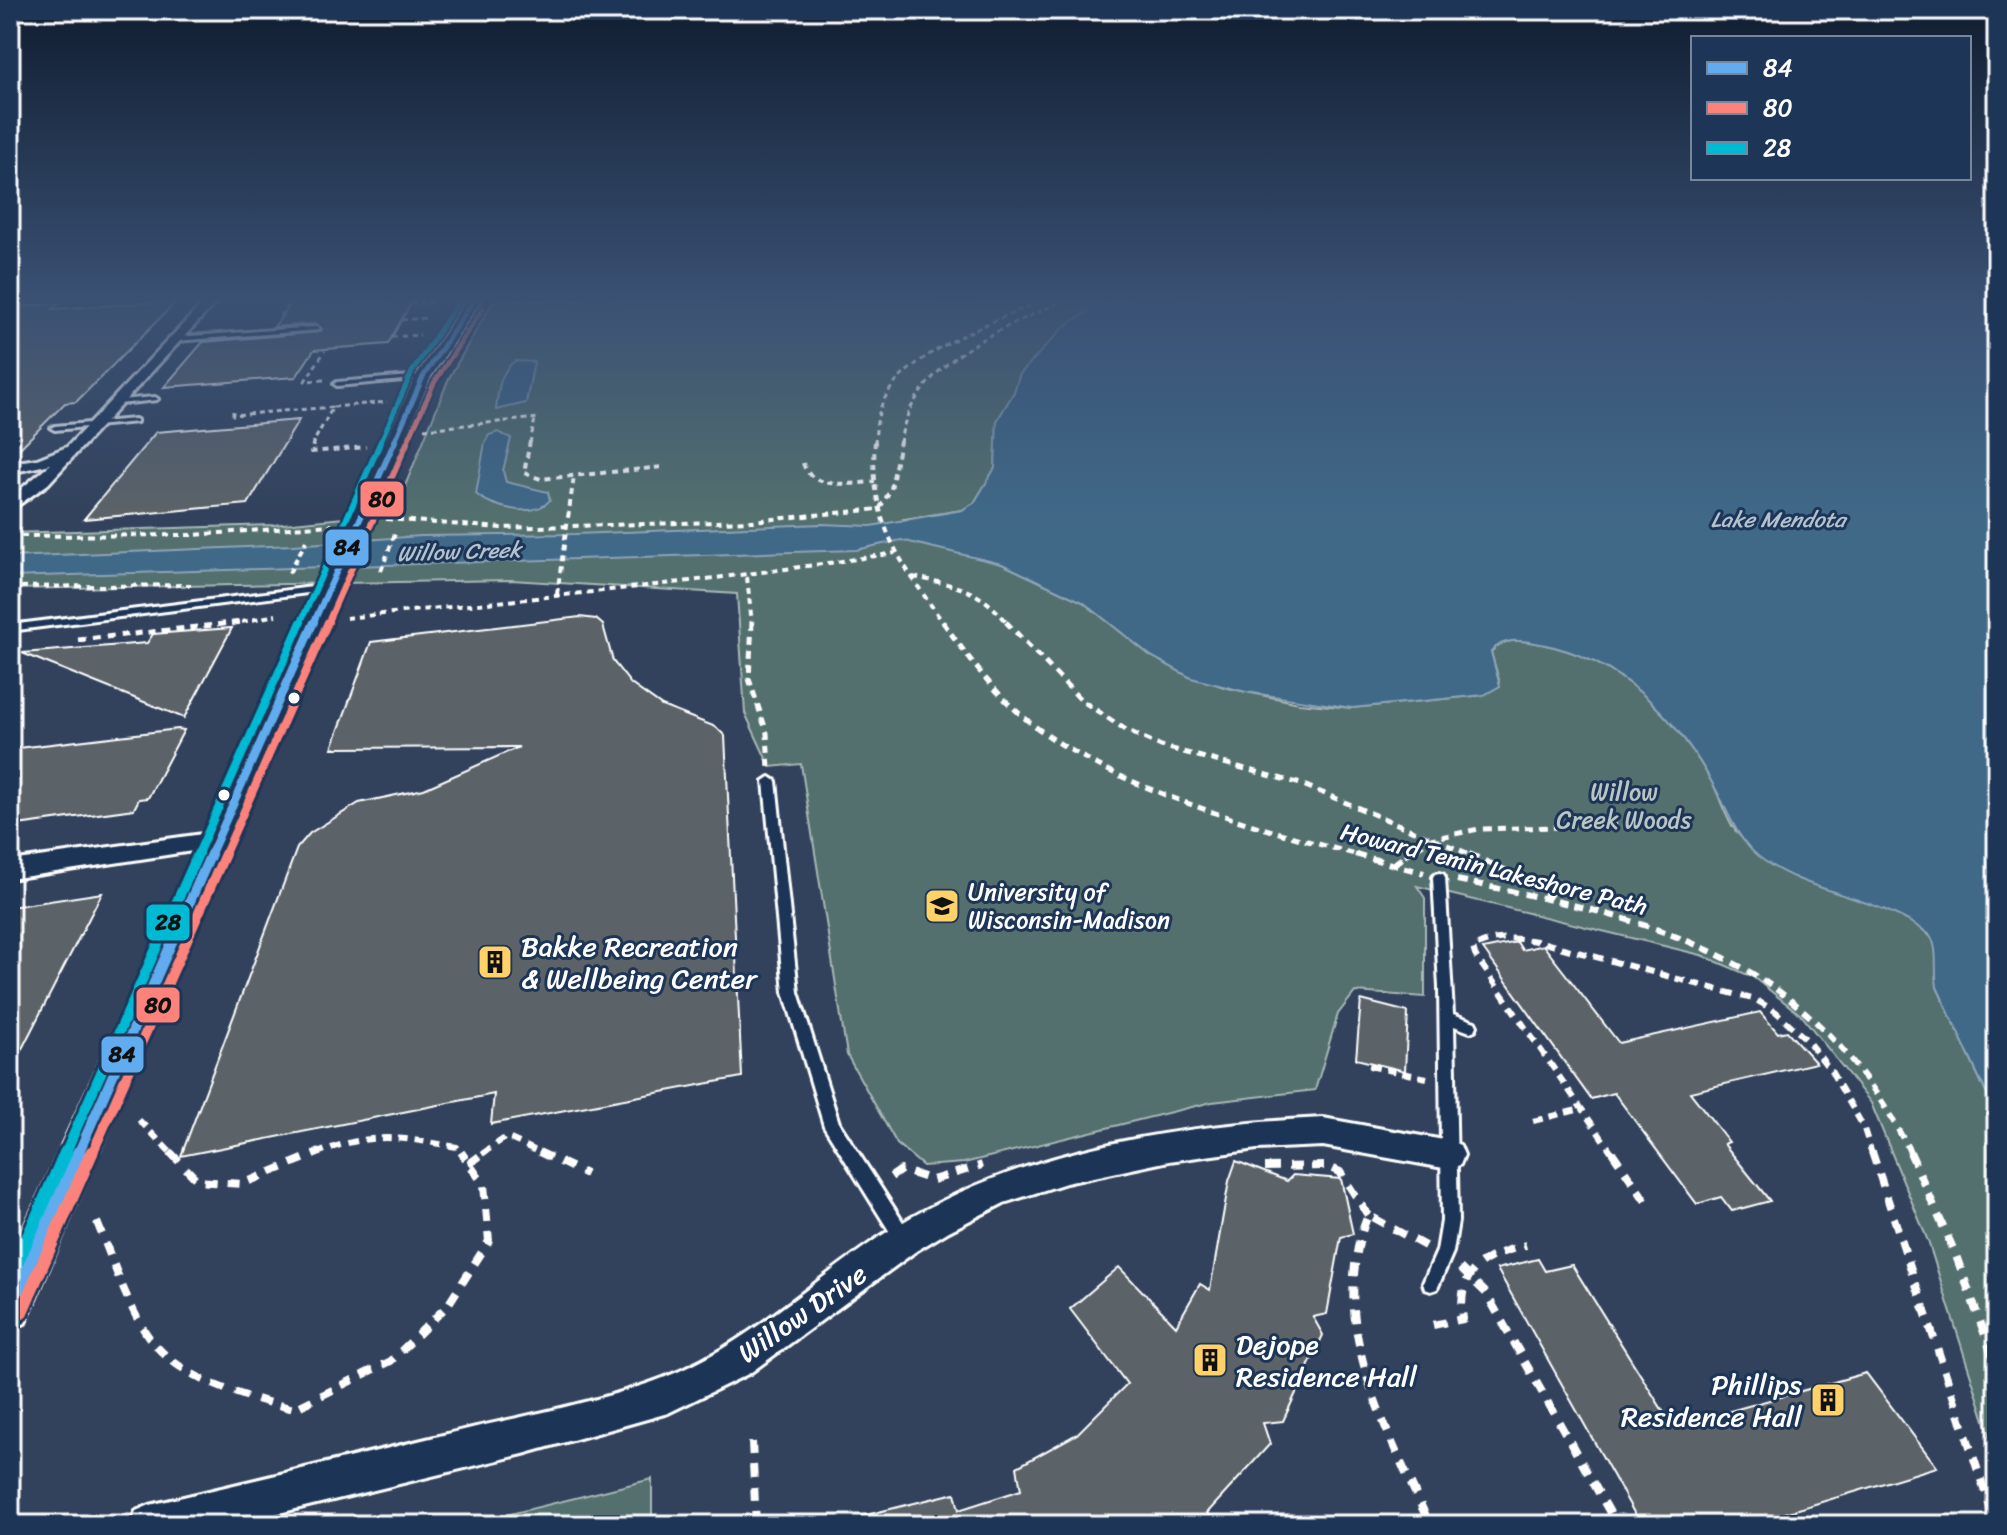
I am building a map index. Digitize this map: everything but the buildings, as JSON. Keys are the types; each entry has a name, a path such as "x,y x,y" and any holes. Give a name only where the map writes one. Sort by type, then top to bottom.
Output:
{"street":[{"path":"10,506 43,481 146,373"},
{"path":"10,1308 424,373"},
{"path":"10,468 40,463 67,453"},
{"path":"10,870 217,840"},
{"name":"Willow Drive","path":"150,1525 523,1435 668,1395 737,1360 904,1240 997,1190 1066,1169 1169,1147 1257,1135 1323,1132 1449,1155"}],"lane":[{"path":"337,382 424,373"},
{"path":"119,402 155,399"},
{"path":"55,428 135,421"},
{"path":"10,628 344,554"},
{"path":"770,781 791,992 832,1126 904,1240"},
{"path":"1431,1283 1444,1255 1450,1221 1447,1018 1439,877"},
{"path":"1447,1018 1470,1026"}],"path":[{"path":"311,373 305,381 337,382"},
{"name":"Howard Temin Lakeshore Path","path":"911,373 897,382 881,410 875,482 879,509 895,553 967,656 1010,707 1062,745 1147,786 1393,865 1439,877 1554,898 1694,942 1739,962 1780,988 1826,1027 1899,1126 1960,1261 1997,1368"},
{"path":"11,538 253,533 344,554 401,518 478,527 566,528 752,521 879,509 886,502 894,479 904,418 923,386 942,373"},
{"path":"233,411 233,415 388,402"},
{"path":"333,407 309,450 366,447"},
{"path":"424,429 537,418 524,473 541,479 663,467"},
{"path":"803,463 806,473 825,482 875,482"},
{"path":"557,594 574,476"},
{"path":"381,571 396,531"},
{"path":"289,573 306,541"},
{"path":"346,618 689,580 747,577 780,569 825,566 895,553"},
{"path":"747,577 752,624 749,679 767,733 770,781"},
{"path":"912,577 958,586 991,602 1012,630 1081,700 1126,730 1161,746 1301,784 1527,880 1554,898"},
{"path":"10,587 205,585"},
{"path":"68,641 233,624 276,615"},
{"path":"1393,865 1431,839 1479,829 1640,825"},
{"path":"1647,1203 1475,955 1473,948 1477,944 1512,937 1537,941 1756,1000 1788,1019 1831,1067 1863,1126 1996,1525"},
{"path":"1369,1066 1448,1083"},
{"path":"1533,1121 1581,1109"},
{"path":"97,1222 142,1327 175,1364 229,1392 294,1409 391,1361 448,1305 489,1241 484,1185 457,1147 385,1135 340,1144 242,1184 198,1181 139,1120"},
{"path":"469,1164 506,1137 586,1174"},
{"path":"1265,1167 1327,1166 1340,1172 1368,1215 1444,1255 1468,1274 1486,1293 1617,1525"},
{"path":"1368,1215 1354,1252 1351,1285 1360,1354 1377,1404 1430,1525"},
{"path":"1433,1325 1463,1319 1461,1290 1468,1274 1490,1256 1526,1245"},
{"path":"752,1442 756,1525"}],"shaded area":[{"name":"University of Wisconsin-Madison","path":"10,373 1021,373 1733,827 1757,855 1937,987 1997,1116 1997,1525 10,1525"}],"green space":[{"name":"Willow Creek Woods","path":"452,373 1021,373 997,421 995,468 974,503 962,510 904,519 963,553 1002,564 1083,602 1151,656 1223,687 1299,703 1352,708 1484,695 1499,680 1491,652 1501,644 1514,641 1570,652 1621,677 1664,715 1682,737 1714,786 1732,825 1761,857 1798,879 1864,900 1906,918 1924,930 1937,945 1937,987 1997,1116 1997,1458 1928,1241 1871,1103 1802,1016 1753,977 1701,955 1417,886 1425,898 1425,997 1355,992 1338,1014 1315,1090 1212,1102 964,1163 923,1166 897,1144 847,1055 801,764 770,767 745,713 737,594 511,580 10,589 10,533 273,525 394,513"},
{"path":"652,1479 652,1525 466,1525"}],"water":[{"path":"505,373 532,373 526,403 496,410"},
{"name":"Lake Mendota","path":"1997,373 1997,1116 1937,987 1935,953 1930,935 1889,912 1800,880 1759,857 1738,833 1699,761 1664,715 1621,677 1570,652 1541,644 1514,641 1496,647 1491,652 1500,686 1484,695 1352,708 1246,692 1191,678 1151,656 1083,602 1002,564 901,540 856,550 10,577 10,557 293,545 421,536 576,534 821,524 871,526 962,510 974,503 995,468 997,421 1014,392 1020,374"},
{"path":"498,432 511,438 503,471 506,482 548,492 550,500 543,506 513,509 492,504 476,494 485,442 489,435"}],"transit line":[{"name":"28","path":"10,1278 412,373"},
{"name":"84","path":"10,1308 426,373"},
{"name":"80","path":"21,1313 441,373"}],"place":[{"name":"University of Wisconsin-Madison","path":"942,906"},
{"name":"Bakke Recreation & Wellbeing Center","path":"495,962"},
{"name":"Dejope Residence Hall","path":"1210,1360"},
{"name":"Phillips Residence Hall","path":"1828,1400"}],"water label":[{"name":"Willow Creek","path":"459,551"}]}
